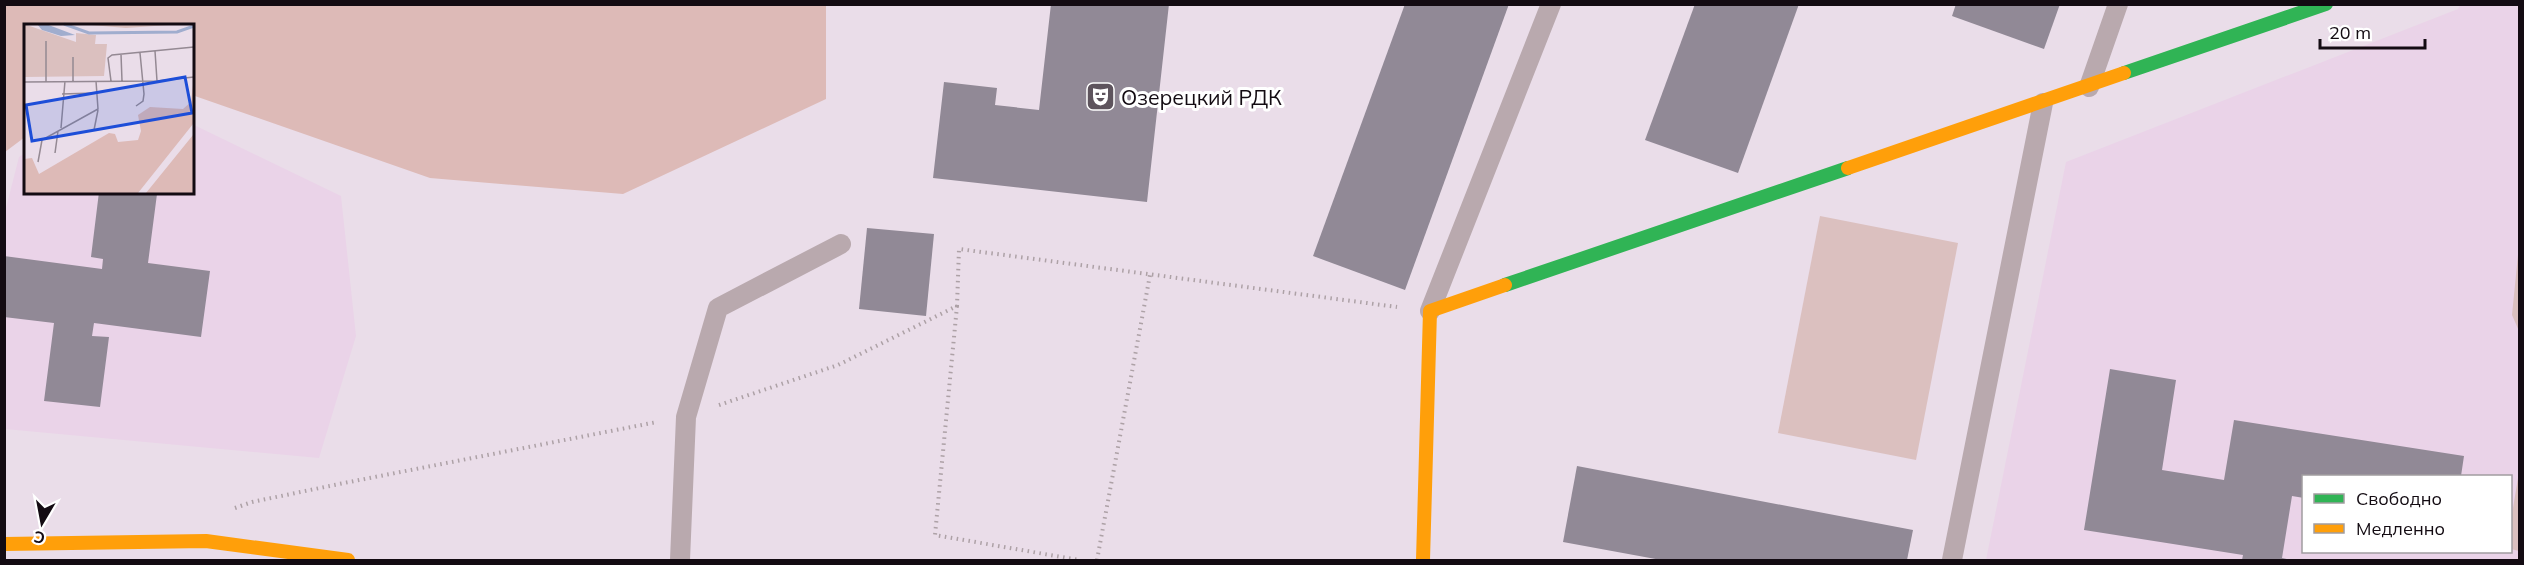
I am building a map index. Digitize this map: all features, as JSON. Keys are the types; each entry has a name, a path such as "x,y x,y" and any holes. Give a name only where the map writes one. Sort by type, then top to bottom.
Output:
{"street":[{"path":"1425,560 1430,311 2043,103 2326,4"},
{"path":"4,544 206,541 348,561"}],"lane":[{"path":"1430,311 1551,4"},
{"path":"2089,87 2118,4"},
{"path":"1952,561 2043,103"},
{"path":"680,561 686,417 718,308 841,244"}],"path":[{"path":"1079,561 935,535 957,306 958,249 1430,311"},
{"path":"1097,561 1150,274"},
{"path":"232,510 252,502 344,483 686,417 838,364 957,306"}],"shaded area":[{"path":"5,4 826,5 826,99 623,194 430,178 194,96 194,24 24,24 24,138 5,152"},
{"path":"2460,5 2519,5 2519,560 1986,560 2066,162 2458,9"},
{"path":"194,125 341,196 356,336 319,458 5,429 5,212 19,157 24,154 24,194 194,194"},
{"path":"1820,216 1958,243 1916,460 1778,433"},
{"path":"2519,245 2520,331 2512,315"},
{"path":"2519,472 2520,551 2512,549 2512,514"}],"building":[{"name":"Озерецкий РДК","path":"1051,4 1169,4 1147,202 933,178 944,82 997,88 995,105 1039,110"},
{"path":"1405,4 1509,4 1405,290 1313,256"},
{"path":"1695,4 1799,4 1738,173 1645,140"},
{"path":"1956,4 2060,4 2044,49 1952,16"},
{"path":"99,194 157,194 148,263 210,271 201,337 94,323 92,336 109,337 100,407 44,401 54,323 4,317 4,256 102,269 103,259 91,257"},
{"path":"867,228 934,234 926,316 859,309"},
{"path":"2110,369 2176,380 2162,470 2224,480 2234,420 2464,456 2461,475 2302,475 2302,498 2292,496 2282,558 2292,560 2242,560 2243,555 2084,530"},
{"path":"1577,466 1913,530 1907,560 1661,560 1563,542"}],"traffic: fast":[{"path":"2124,73 2326,4"},
{"path":"1505,285 1848,168"}],"traffic: slow":[{"path":"1848,168 2124,73"},
{"path":"1423,560 1430,311 1505,285"},
{"path":"4,544 206,541 348,560"}],"place":[{"name":"Озерецкий РДК","path":"1100,97"}]}
